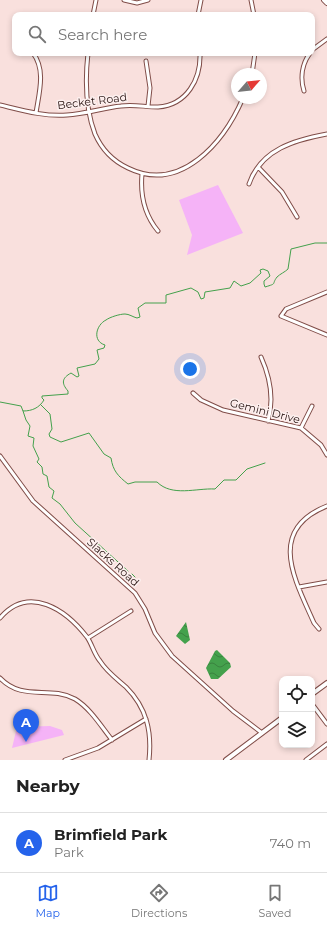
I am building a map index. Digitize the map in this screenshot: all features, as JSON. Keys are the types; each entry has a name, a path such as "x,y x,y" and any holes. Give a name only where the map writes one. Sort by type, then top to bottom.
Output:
{"street":[{"path":"94,12 96,0"},
{"path":"124,0 137,3 148,0"},
{"path":"199,12 201,0"},
{"path":"251,0 253,12"},
{"path":"324,0 327,3"},
{"path":"315,48 327,39"},
{"path":"34,56 41,69 36,113"},
{"path":"88,56 86,81 89,112 96,135 105,150 119,163 142,174 173,172 191,165 201,158 223,133 237,114 241,104"},
{"name":"Becket Road","path":"0,105 55,116 89,112 120,106 170,104 187,93 198,75 200,56"},
{"path":"253,68 255,56"},
{"path":"304,91 301,80 305,63 308,56"},
{"path":"146,61 150,88 148,106"},
{"path":"248,184 258,167 265,159 285,145 327,134"},
{"path":"258,167 277,186 298,217"},
{"path":"142,174 141,195 149,219 158,231"},
{"path":"327,292 286,309 281,316 327,335"},
{"path":"261,357 265,366 270,390 271,402 268,421"},
{"name":"Gemini Drive","path":"193,392 201,400 223,410 301,428 321,445 327,455"},
{"path":"301,428 312,406"},
{"name":"Slacks Road","path":"0,456 33,501 135,594 145,609 155,634 172,656 233,711 262,733"},
{"path":"319,629 314,623 291,566 290,545 293,535 305,518 327,506"},
{"path":"299,587 327,582"},
{"path":"0,618 10,609 20,604 34,601 42,602 59,610 88,638 101,663 137,700 146,719 151,739 149,760"},
{"path":"88,638 130,610"},
{"path":"0,678 9,686 20,691 57,693 75,700 88,710 112,740"},
{"path":"315,692 327,683"},
{"path":"315,708 327,724"},
{"path":"65,760 98,748 146,719"},
{"path":"226,760 279,720"},
{"path":"306,760 327,744"}],"shaded area":[{"path":"218,185 243,233 187,255 192,235 179,200"},
{"path":"50,726 62,730 64,735 12,748 17,727"}],"water":[{"path":"186,622 190,640 185,644 176,636"},
{"path":"217,650 230,663 231,667 218,679 211,679 206,668"}],"waterway":[{"path":"0,402 21,406 23,411 26,411 32,410 40,405 44,400 42,396 68,394 68,391 64,386 64,379 71,373 77,377 79,376 77,368 95,364 99,359 97,350 104,348 105,345 98,340 98,329 103,322 110,318 125,314 137,318 140,317 138,308 145,303 166,303 166,295 191,288 198,292 201,299 204,298 205,292 230,288 234,281 241,286 250,283 261,273 260,270 263,269 268,271 270,276 264,281 265,287 269,286 273,284 277,277 288,269 291,249 315,243 327,243"},
{"path":"41,405 50,414 52,429 49,434 50,437 61,442 89,433 104,454 111,458 116,473 128,484 135,482 157,482 163,487 177,491 215,489 224,480 236,480 247,469 265,463"},
{"path":"23,411 30,426 28,436 34,438 33,446 39,459 37,462 42,467 43,474 47,476 49,487 54,491 52,498 60,504 75,523 128,571"},
{"path":"132,574 135,577"}],"place":[{"name":"Brimfield Park","path":"26,742"}]}
